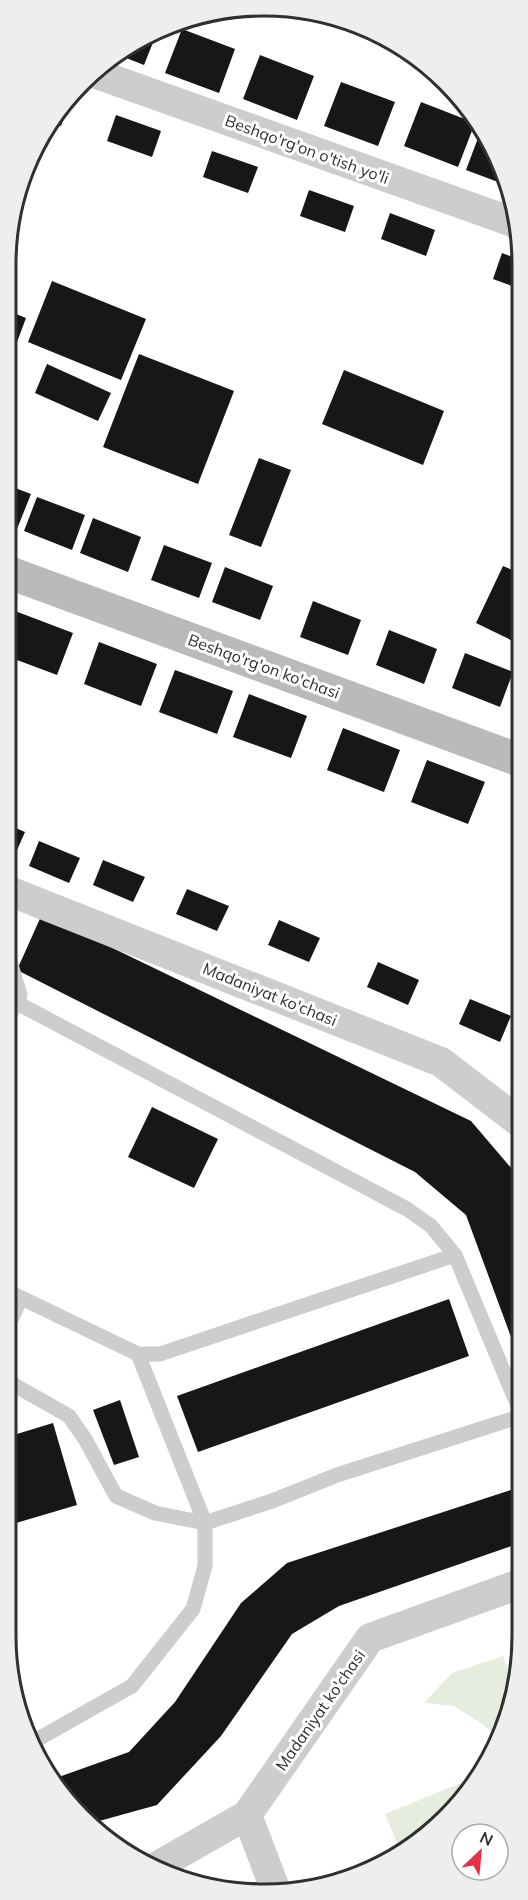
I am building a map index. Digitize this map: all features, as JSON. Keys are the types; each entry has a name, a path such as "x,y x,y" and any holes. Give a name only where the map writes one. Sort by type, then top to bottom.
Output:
{"main road":[{"name":"Beshqo'rg'on ko'chasi","path":"16,575 512,757"}],"street":[{"name":"Beshqo'rg'on o'tish yo'li","path":"103,76 508,220"},
{"name":"Madaniyat ko'chasi","path":"16,894 441,1062 512,1116"},
{"name":"Madaniyat ko'chasi","path":"248,1815 370,1638 512,1587"},
{"path":"164,1862 248,1815 273,1883"}],"lane":[{"path":"16,982 20,995 17,1003 407,1209 431,1226 454,1255 512,1392"},
{"path":"16,1295 138,1354 160,1354 454,1255"},
{"path":"39,1739 132,1686 193,1609 205,1566 205,1523 138,1354"},
{"path":"16,1386 69,1416 85,1439 116,1496 154,1513 205,1523 272,1501 337,1475 512,1419"}],"green space":[{"path":"503,1656 509,1670 507,1684 492,1733 484,1725 454,1706 424,1703 452,1673"},
{"path":"464,1782 439,1811 397,1845 385,1814"}],"building":[{"path":"184,30 235,49 219,93 165,73 181,31"},
{"path":"153,43 144,65 126,58"},
{"path":"260,55 314,76 297,120 243,99"},
{"path":"341,82 395,102 378,146 324,126"},
{"path":"421,102 465,119 472,130 458,167 404,146"},
{"path":"116,115 161,131 152,157 107,141"},
{"path":"478,139 497,182 466,170"},
{"path":"212,151 258,167 248,193 203,177"},
{"path":"309,190 354,206 345,232 300,216"},
{"path":"390,213 435,230 426,256 381,239"},
{"path":"502,253 512,257 512,286 493,279"},
{"path":"52,281 146,319 121,380 28,342"},
{"path":"16,314 26,318 16,345"},
{"path":"139,354 234,391 198,484 103,447"},
{"path":"47,364 111,393 98,421 35,393"},
{"path":"344,370 444,411 423,465 322,424"},
{"path":"259,458 291,470 261,547 229,535"},
{"path":"16,488 31,494 16,529"},
{"path":"37,497 85,515 72,550 24,531"},
{"path":"93,518 141,537 128,572 80,553"},
{"path":"164,545 212,563 199,598 151,580"},
{"path":"503,566 512,570 512,641 476,623"},
{"path":"225,567 273,586 260,620 212,602"},
{"path":"313,601 361,620 348,655 300,637"},
{"path":"16,611 73,633 57,675 16,660"},
{"path":"389,630 437,649 424,684 376,665"},
{"path":"99,642 157,664 141,706 84,684"},
{"path":"465,653 512,672 500,707 452,688"},
{"path":"175,670 233,691 217,734 159,712"},
{"path":"249,694 307,716 291,758 233,737"},
{"path":"343,728 400,750 384,792 327,770"},
{"path":"427,760 485,782 468,824 411,802"},
{"path":"16,828 25,832 16,852"},
{"path":"39,841 80,858 69,883 29,866"},
{"path":"103,860 145,877 133,902 93,885"},
{"path":"187,889 229,906 217,931 176,914"},
{"path":"42,914 471,1121 512,1169 512,1340 466,1215 415,1172 17,970"},
{"path":"279,920 320,938 309,962 268,945"},
{"path":"378,962 419,980 408,1005 367,987"},
{"path":"470,999 511,1016 500,1042 459,1024"},
{"path":"152,1107 218,1139 194,1188 128,1157"},
{"path":"449,1299 469,1356 198,1452 177,1396"},
{"path":"120,1400 139,1457 114,1465 93,1410"},
{"path":"53,1423 77,1505 16,1523 16,1434"},
{"path":"512,1490 512,1546 339,1606 292,1634 221,1736 157,1805 100,1821 60,1777 129,1752 175,1702 241,1603 287,1563"},
{"path":"266,1879 268,1884 264,1884 252,1883"}]}
